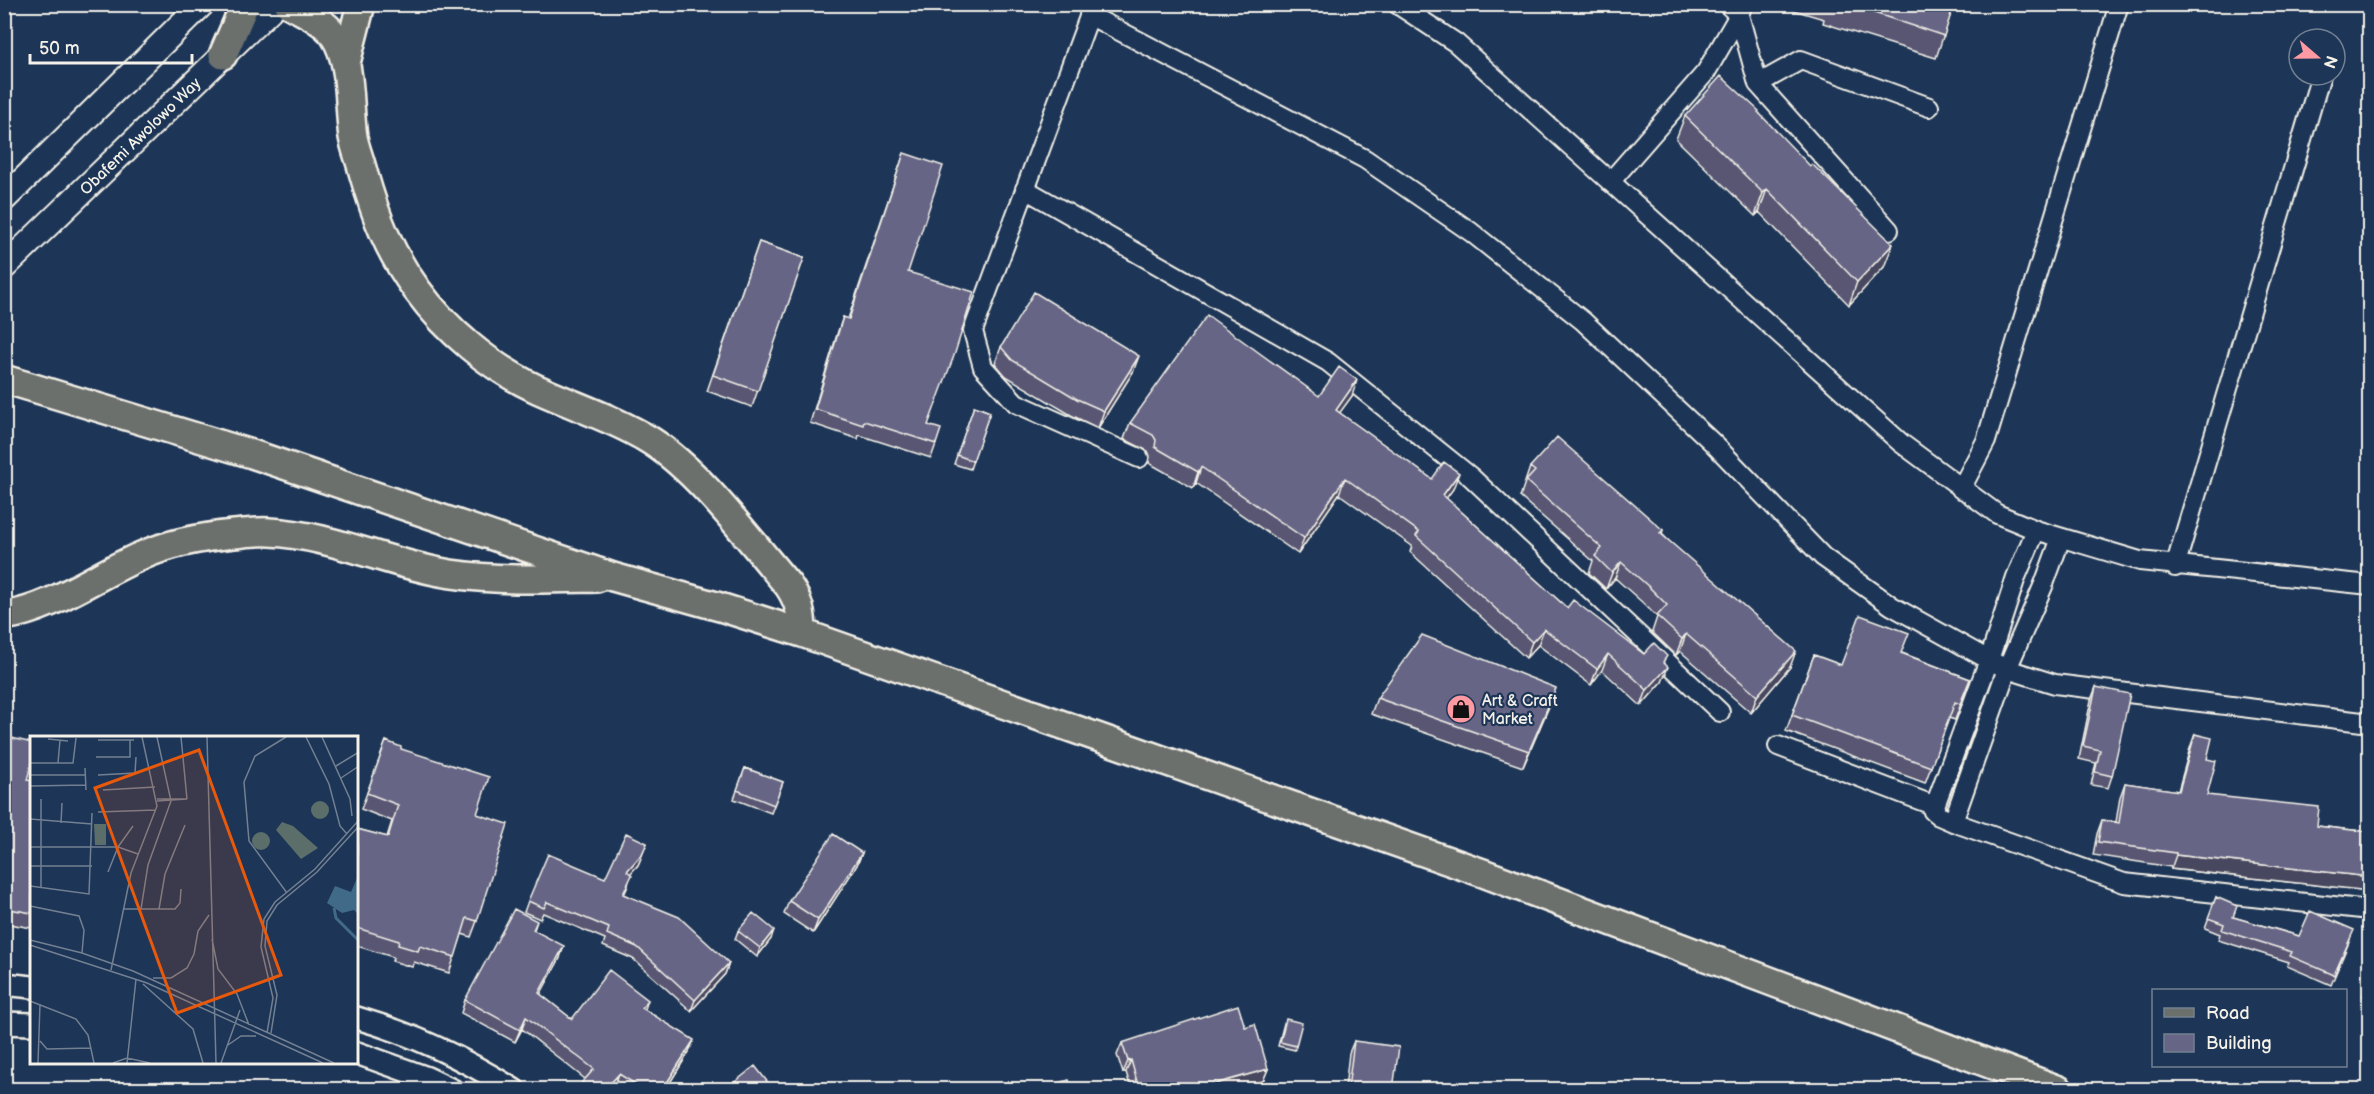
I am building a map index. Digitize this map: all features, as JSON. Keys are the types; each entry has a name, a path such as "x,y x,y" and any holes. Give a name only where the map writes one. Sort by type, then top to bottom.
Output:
{"main road":[{"path":"4,199 202,4"},
{"path":"223,56 245,4"},
{"name":"Obafemi Awolowo Way","path":"4,267 276,4"},
{"path":"289,4 313,17 333,35 346,63 354,139 370,199 388,245 418,292 453,330 489,361 533,387 651,441 691,473 788,585 798,600 802,617 802,633"},
{"path":"346,63 361,4"},
{"path":"4,379 252,454 613,578 720,607 802,633 1483,873 2059,1089"},
{"path":"4,616 25,613 98,579 140,556 184,541 260,532 315,539 451,574 529,580 613,578"}],"street":[{"path":"1397,4 1456,43 1901,443 1997,514 2036,530 2140,561 2175,567 2370,585"},
{"path":"1961,489 1986,441 2119,4"},
{"path":"1610,182 1706,72 1736,8"},
{"path":"1736,8 1758,84 1889,230"},
{"path":"1139,458 1017,404 983,367 973,331 1091,10 1365,159 1471,232 1583,321 1713,443 1823,557 1892,606 2007,669 2055,684 2370,723"},
{"path":"1758,84 1801,60 1929,107"},
{"path":"2175,567 2317,87"},
{"path":"1026,189 1328,362 1471,477 1720,712"},
{"path":"2036,530 2016,577 1989,660 1933,811 1953,822 2124,883 2370,910"},
{"path":"1953,822 2007,669 2044,584 2061,538"},
{"path":"1778,746 1935,806"},
{"path":"4,984 30,987"},
{"path":"358,1018 390,1027 440,1048 514,1089"},
{"path":"4,1023 30,1024"},
{"path":"358,1053 452,1089"}],"building":[{"path":"1847,4 1954,4 1944,36"},
{"path":"1721,76 1759,111 1810,166 1812,164 1893,244 1857,282 1767,189 1763,193 1685,116"},
{"path":"904,153 943,166 908,272 974,292 955,353 928,425 941,429 936,444 864,421 863,425 815,409 843,317 849,319"},
{"path":"759,242 804,258 758,391 713,375"},
{"path":"1034,292 1139,356 1104,411 1077,399 1012,360 1001,347"},
{"path":"1207,315 1319,396 1339,367 1357,380 1336,410 1432,479 1444,462 1459,473 1443,495 1567,608 1573,600 1644,654 1654,643 1667,656 1663,662 1668,667 1647,690 1608,654 1597,669 1544,629 1532,642 1416,536 1419,532 1345,478 1304,538 1201,467 1198,472 1155,447 1156,440 1153,435 1130,423"},
{"path":"974,406 990,412 973,461 957,455"},
{"path":"1557,437 1663,530 1660,533 1796,651 1757,696 1686,634 1682,639 1657,616 1667,605 1621,562 1612,573 1595,556 1602,548 1526,481 1535,471 1530,467"},
{"path":"1860,615 1909,633 1901,653 1970,679 1960,704 1955,702 1931,767 1792,715 1814,655 1841,665"},
{"name":"Art & Craft Market","path":"1422,635 1556,688 1529,751 1377,698"},
{"path":"2096,687 2130,694 2112,776 2095,772 2100,750 2083,746"},
{"path":"2195,734 2212,738 2207,759 2216,761 2207,795 2319,807 2317,826 2370,832 2370,877 2176,855 2176,853 2098,842 2102,820 2119,823 2125,783 2179,791"},
{"path":"4,736 30,742 30,769 27,780 30,781 30,913 4,908"},
{"path":"386,741 401,749 489,777 477,814 508,824 477,921 467,918 455,957 420,946 418,951 398,945 399,941 358,928 358,829 388,837 398,805 367,793"},
{"path":"745,768 783,782 774,805 737,790"},
{"path":"626,833 647,843 642,854 627,871 632,875 623,894 679,917 729,963 695,1000 637,947 607,934 609,928 547,902 544,908 528,901 548,854 605,878"},
{"path":"833,834 862,853 818,920 789,901"},
{"path":"2216,897 2237,906 2233,917 2299,936 2310,911 2354,930 2334,975 2290,956 2292,952 2222,930 2224,924 2208,918"},
{"path":"514,909 537,921 533,930 564,946 539,993 572,1019 609,970 648,1000 642,1008 694,1040 663,1089 643,1089 619,1074 605,1089 580,1089 578,1087 594,1069 526,1017 520,1030 465,1000"},
{"path":"753,913 774,930 760,948 738,931"},
{"path":"1238,1005 1245,1027 1255,1024 1268,1069 1197,1089 1139,1089 1131,1060 1128,1061 1122,1043"},
{"path":"1286,1019 1302,1023 1296,1046 1280,1042"},
{"path":"1354,1041 1399,1047 1393,1089 1348,1089"},
{"path":"755,1066 773,1089 726,1089"},
{"path":"1069,1080 1072,1089 1039,1089"},
{"path":"4,1083 23,1084 23,1089 4,1089"}],"place":[{"name":"Art & Craft Market","path":"1461,709"}]}
